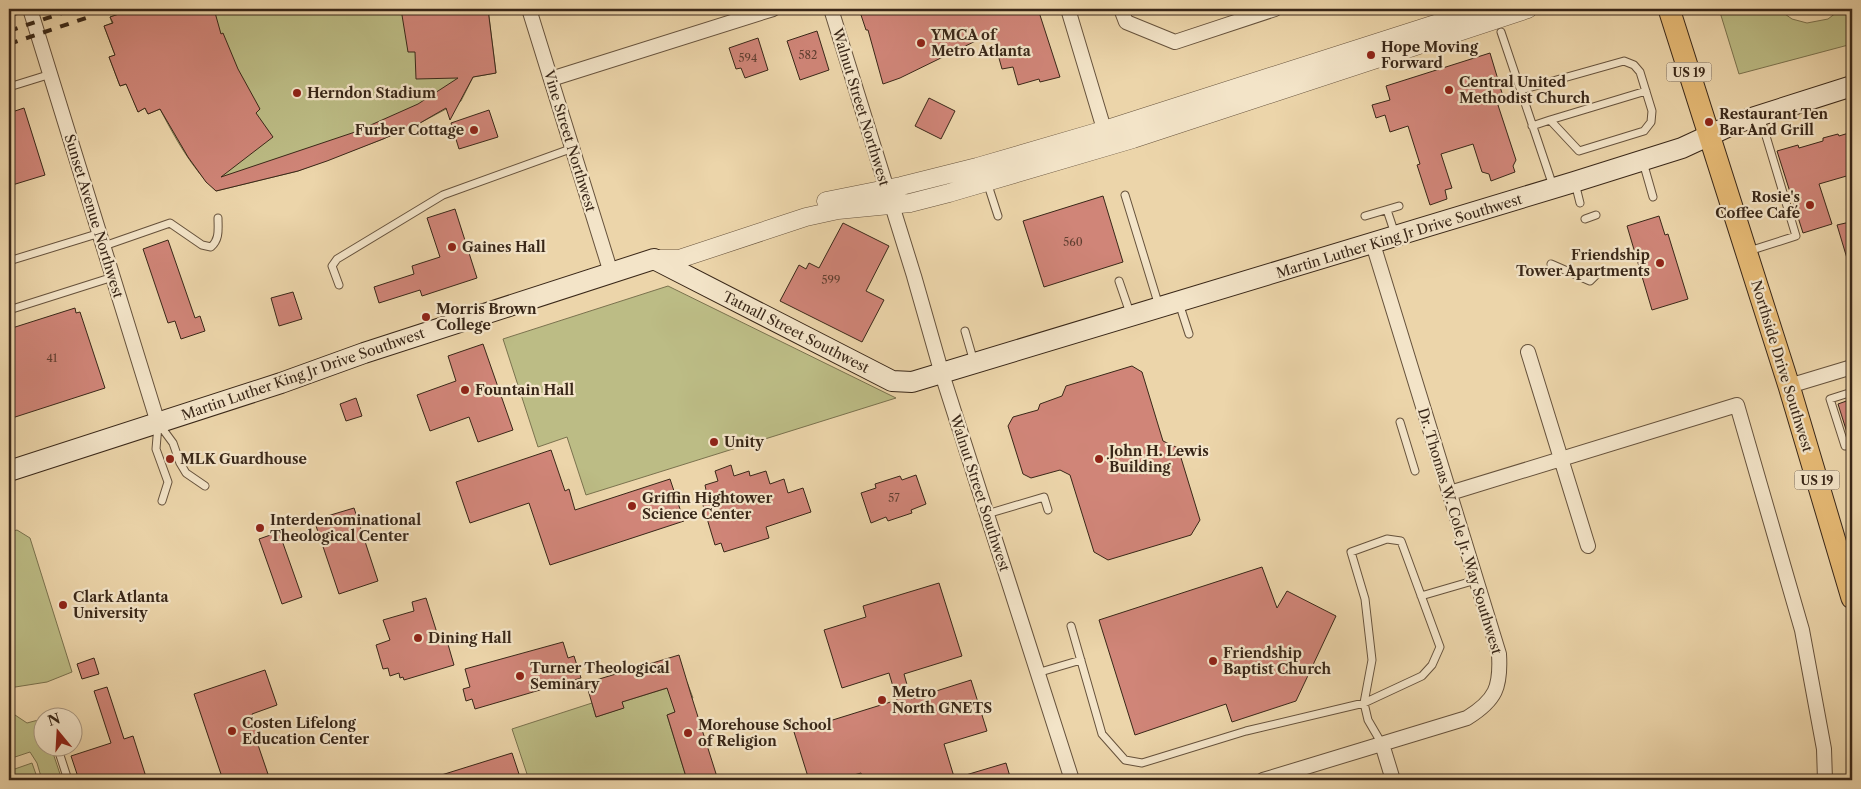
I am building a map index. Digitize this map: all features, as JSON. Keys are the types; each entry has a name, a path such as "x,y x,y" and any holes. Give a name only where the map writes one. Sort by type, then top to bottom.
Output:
{"main road":[{"name":"US 19","path":"1669,9 1709,135"},
{"name":"Martin Luther King Jr Drive Southwest","path":"942,374 1554,189 1682,148 1736,123 1852,86"},
{"name":"Northside Drive Southwest","path":"1709,135 1789,386 1852,598"},
{"name":"Martin Luther King Jr Drive Southwest","path":"9,471 654,259"},
{"name":"Tatnall Street Southwest","path":"654,259 892,381 912,382 942,374"}],"street":[{"name":"Sunset Avenue Northwest","path":"30,9 158,423"},
{"name":"Vine Street Northwest","path":"529,9 611,273"},
{"path":"551,79 773,9"},
{"name":"Walnut Street Northwest","path":"831,9 888,197"},
{"path":"1068,9 1109,147"},
{"path":"1121,9 1126,22 1175,42 1275,9"},
{"path":"654,259 678,258 806,217 888,197 977,167 1104,130 1482,9"},
{"path":"888,197 910,203 1109,147 1528,9"},
{"name":"Walnut Street Southwest","path":"888,197 942,374 1072,780"},
{"name":"Dr. Thomas W. Cole Jr. Way Southwest","path":"1263,780 1467,718 1483,708 1495,693 1500,675 1499,654 1373,244"},
{"path":"1528,352 1588,546"},
{"path":"1789,386 1852,366"},
{"path":"1450,493 1737,405 1802,630 1824,749 1826,780"},
{"path":"1382,744 1393,780"}],"lane":[{"path":"9,13 22,9"},
{"path":"1805,9 1822,9"},
{"path":"1501,32 1554,189"},
{"path":"1520,90 1624,61 1634,65 1640,72 1652,111 1651,122 1644,131 1579,151 1550,120"},
{"path":"9,87 51,74"},
{"path":"1532,126 1646,91"},
{"path":"1746,252 1796,236 1760,115"},
{"path":"339,285 332,266 337,259 443,195 573,148"},
{"path":"1642,161 1653,197"},
{"path":"987,182 998,216"},
{"path":"1574,182 1580,203"},
{"path":"1125,195 1160,308"},
{"path":"1365,216 1399,206"},
{"path":"1387,210 1396,237"},
{"path":"1585,219 1596,215"},
{"path":"9,261 170,223 202,246 211,246 216,243 218,218"},
{"path":"1551,264 1590,281 1600,271"},
{"path":"9,310 113,277"},
{"path":"1119,280 1131,317"},
{"path":"1179,302 1189,334"},
{"path":"965,331 975,364"},
{"path":"1852,392 1830,399 1845,446 1852,443"},
{"path":"1400,422 1415,471"},
{"path":"158,423 173,443 180,463 186,473 205,486"},
{"path":"158,423 156,449 168,482 162,501"},
{"path":"987,514 1044,497 1048,510"},
{"path":"1071,626 1102,734 1125,760 1142,763 1246,731 1364,703 1422,676 1432,665 1440,647 1401,541 1387,539 1351,552 1365,599 1372,660 1364,703 1368,720 1382,744"},
{"path":"1421,596 1476,580"},
{"path":"1038,672 1081,660"},
{"path":"60,756 68,780"}],"green space":[{"name":"Herndon Stadium","path":"124,9 488,9 496,73 473,77 461,101 420,123 383,139 298,171 216,191 192,163 160,109 148,114 145,108 138,112 127,84 120,86 109,57 115,55 104,26 112,23 110,17 124,12"},
{"path":"1719,9 1778,9 1792,19 1807,23 1828,19 1841,9 1852,9 1852,44 1739,74"},
{"path":"668,286 896,398 586,495 567,437 538,447 503,339"},
{"path":"17,530 30,538 72,672 47,682 9,688 9,532"},
{"path":"687,682 693,698 673,704 675,712 667,715 687,780 529,780 512,729 592,703 596,717 623,708 622,702"},
{"path":"9,711 27,723 32,722 32,755 30,752 9,759"},
{"path":"33,756 54,756 62,780 42,780 37,763"},
{"path":"32,763 38,780 9,780 9,771"}],"building":[{"path":"124,9 214,9 221,34 223,33 238,69 260,109 256,113 273,137 221,177 355,132 418,104 458,78 416,79 415,52 408,52 401,9 488,9 496,73 473,77 450,120 446,108 420,123 327,161 298,171 216,191 206,182 188,157 160,109 148,114 145,108 138,112 126,84 120,86 109,57 115,55 104,26 113,23 110,17 125,12"},
{"name":"YMCA of Metro Atlanta","path":"859,9 1038,9 1060,77 1040,82 1039,79 1018,85 1013,67 1002,69 992,33 900,78 883,84 868,30 866,30"},
{"path":"817,31 829,70 800,80 787,41"},
{"path":"758,38 768,70 745,78 741,68 736,69 729,48"},
{"path":"1490,53 1502,93 1495,96 1516,160 1513,166 1515,172 1491,181 1489,174 1482,172 1473,144 1441,154 1452,188 1445,190 1447,199 1430,205 1417,165 1420,164 1408,126 1390,132 1385,115 1376,118 1372,105 1390,100 1386,86"},
{"path":"929,98 955,111 941,139 915,126"},
{"path":"24,108 45,175 9,186 9,113"},
{"name":"Furber Cottage","path":"489,110 498,137 459,149 451,123"},
{"path":"1852,132 1852,167 1848,168 1850,175 1819,184 1832,224 1803,233 1777,151 1798,145 1799,148 1823,141 1823,138"},
{"path":"1103,196 1123,262 1044,287 1023,221"},
{"name":"Gaines Hall","path":"455,209 477,278 422,296 420,290 379,303 374,287 414,274 412,266 440,257 427,218"},
{"name":"Friendship Tower Apartments","path":"1659,216 1665,235 1668,234 1688,299 1652,310 1627,226"},
{"path":"1850,222 1852,229 1852,264 1849,265 1837,225"},
{"path":"843,223 889,246 866,291 884,300 862,342 780,301 799,265 806,269 809,263 819,268"},
{"path":"168,240 195,318 200,316 205,331 181,339 175,321 168,323 143,249"},
{"path":"293,292 302,319 279,326 271,298"},
{"path":"75,308 76,313 80,312 105,388 9,419 9,329"},
{"name":"Fountain Hall","path":"483,344 513,430 478,442 469,417 430,431 417,395 456,381 448,356"},
{"name":"John H. Lewis Building","path":"1132,366 1142,372 1163,441 1178,448 1200,520 1191,535 1108,560 1094,552 1070,475 1060,470 1031,478 1023,474 1008,426 1013,417 1038,410 1040,404 1062,396 1066,386"},
{"path":"356,398 362,416 346,421 340,404"},
{"path":"1852,399 1852,438 1849,439 1838,404"},
{"name":"Griffin Hightower Science Center","path":"551,450 565,491 569,489 575,510 670,479 684,521 550,565 529,503 470,523 456,482"},
{"path":"731,465 734,476 749,471 750,476 766,471 770,484 784,479 788,493 803,488 811,512 766,527 769,538 724,552 721,543 715,545 699,492 706,490 705,485 718,481 715,471"},
{"path":"916,475 926,504 911,510 912,513 888,521 886,517 871,523 861,493 876,488 875,484 900,476 902,480"},
{"path":"354,508 378,581 339,594 314,520"},
{"path":"279,532 302,597 282,604 259,539"},
{"name":"Friendship Baptist Church","path":"1262,567 1277,608 1287,591 1336,616 1296,701 1232,722 1226,704 1135,735 1099,620"},
{"name":"Metro North GNETS","path":"939,583 962,656 904,674 911,699 971,680 987,731 944,744 955,780 863,780 861,773 836,780 809,780 794,732 897,700 889,673 842,688 824,630 866,617 863,606"},
{"name":"Dining Hall","path":"426,598 438,636 445,634 454,665 404,680 403,677 400,678 399,673 390,676 388,668 383,669 376,645 390,640 383,620 414,611 412,602"},
{"name":"Turner Theological Seminary","path":"563,642 568,658 574,656 581,678 475,709 472,699 466,701 463,689 470,687 465,669"},
{"path":"679,655 718,780 687,780 667,715 675,712 667,688 622,702 624,708 596,717 586,683"},
{"path":"94,658 99,674 82,679 77,664"},
{"name":"Costen Lifelong Education Center","path":"265,670 277,705 252,714 260,737 256,739 270,780 223,780 194,694"},
{"path":"107,687 124,739 133,736 147,780 79,780 71,756 82,756 82,752 111,743 94,691"},
{"path":"512,753 521,780 435,780 435,777"},
{"path":"1006,763 1011,780 959,780 959,777"}],"railway":[{"path":"9,31 74,9"},
{"path":"9,44 86,18"}],"place":[{"name":"YMCA of Metro Atlanta","path":"921,43"},
{"name":"Hope Moving Forward","path":"1371,55"},
{"name":"Central United Methodist Church","path":"1449,90"},
{"name":"Herndon Stadium","path":"297,93"},
{"name":"Restaurant Ten Bar And Grill","path":"1709,122"},
{"name":"Furber Cottage","path":"474,130"},
{"name":"Rosie's Coffee Café","path":"1810,205"},
{"name":"Gaines Hall","path":"452,247"},
{"name":"Friendship Tower Apartments","path":"1660,263"},
{"name":"Morris Brown College","path":"426,317"},
{"name":"Fountain Hall","path":"465,390"},
{"name":"Unity","path":"714,442"},
{"name":"MLK Guardhouse","path":"170,459"},
{"name":"John H. Lewis Building","path":"1099,459"},
{"name":"Griffin Hightower Science Center","path":"632,506"},
{"name":"Interdenominational Theological Center","path":"260,528"},
{"name":"Clark Atlanta University","path":"63,605"},
{"name":"Dining Hall","path":"418,638"},
{"name":"Friendship Baptist Church","path":"1213,661"},
{"name":"Turner Theological Seminary","path":"520,676"},
{"name":"Metro North GNETS","path":"882,700"},
{"name":"Costen Lifelong Education Center","path":"232,731"},
{"name":"Morehouse School of Religion","path":"688,733"}]}
